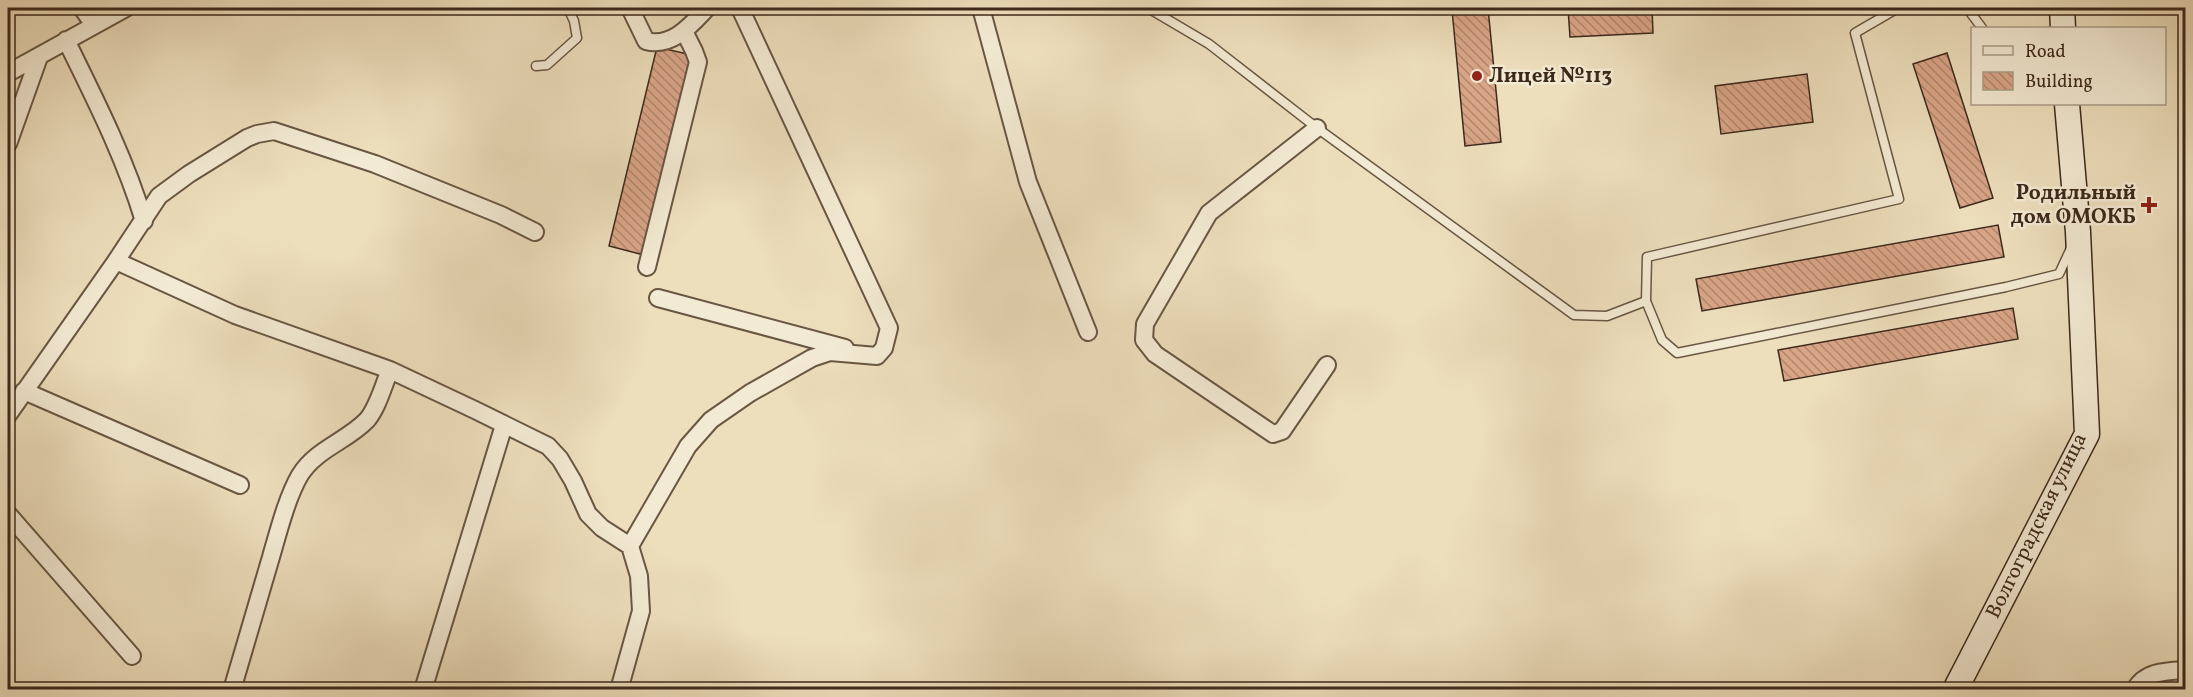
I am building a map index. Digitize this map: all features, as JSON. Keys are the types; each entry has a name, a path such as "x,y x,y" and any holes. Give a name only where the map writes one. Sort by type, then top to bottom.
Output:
{"street":[{"path":"82,8 94,25"},
{"path":"8,73 126,8"},
{"path":"630,8 646,41 662,42 684,31 707,8"},
{"path":"740,8 889,328 884,348 877,356"},
{"path":"981,8 1028,182 1088,332"},
{"path":"2062,8 2063,27"},
{"path":"647,267 698,62 684,31"},
{"path":"66,40 94,95 132,182 144,220"},
{"path":"8,144 39,57"},
{"name":"Волгоградская улица","path":"1955,690 2087,434 2078,231 2067,105"},
{"path":"1317,128 1209,213 1145,324 1144,340 1155,354 1273,434 1282,431 1327,365"},
{"path":"8,415 159,196 189,174 257,134 274,131 375,164 501,214 535,232"},
{"path":"116,261 235,315 390,370 548,447 560,459 588,514 602,528 630,546 639,576 641,611 619,690"},
{"path":"658,298 877,356"},
{"path":"630,546 688,447 711,420 750,393 812,358 830,352 877,356"},
{"path":"232,690 281,525 299,476 310,461 351,434 368,419 375,408 390,370"},
{"path":"24,391 240,485"},
{"path":"423,690 504,425"},
{"path":"8,514 132,656"},
{"path":"2136,690 2135,687 2145,678 2161,671 2186,670"}],"lane":[{"path":"536,66 547,65 578,38 568,8"},
{"path":"1148,8 1209,44 1317,128 1574,315 1607,316 1646,301"},
{"path":"1898,8 1855,33 1899,199 1647,257 1646,301 1662,340 1677,353 2006,287 2059,274 2078,231"},
{"path":"1967,8 1981,27"}],"building":[{"name":"Лицей №113","path":"1488,8 1501,142 1465,146 1452,10"},
{"path":"1568,8 1652,8 1653,33 1570,37"},
{"path":"657,47 692,55 644,255 609,246"},
{"path":"1947,53 1993,198 1960,208 1913,64"},
{"path":"1807,74 1813,122 1721,134 1715,86"},
{"path":"1998,225 2004,257 1702,311 1696,279"},
{"path":"2013,308 2018,339 1784,381 1778,350"},
{"path":"8,383 15,387 8,402"}],"place":[{"name":"Лицей №113","path":"1477,76"},
{"name":"Родильный дом ОМОКБ","path":"2149,205"}]}
